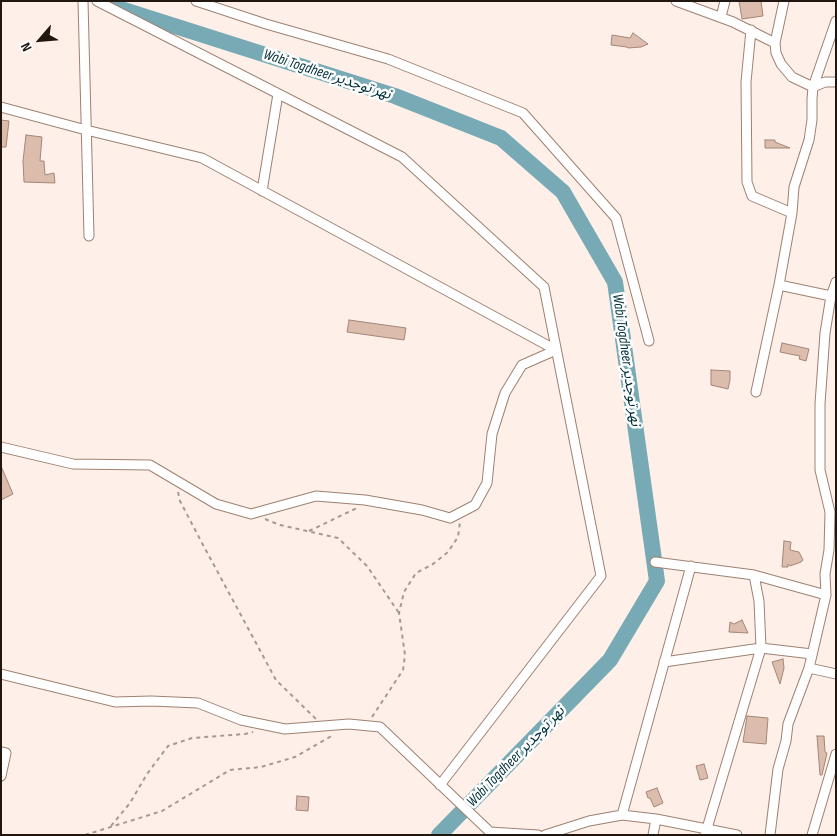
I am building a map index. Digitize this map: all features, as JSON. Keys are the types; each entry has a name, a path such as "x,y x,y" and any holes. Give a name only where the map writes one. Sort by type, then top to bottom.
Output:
{"street":[{"path":"83,1 89,236"},
{"path":"97,1 402,157 544,288 601,576 440,785"},
{"path":"196,1 388,60 523,114 616,218 649,341"},
{"path":"676,1 721,17 775,43"},
{"path":"721,17 725,1"},
{"path":"784,1 775,43 776,53 781,64 792,77 813,87 825,82 836,82"},
{"path":"756,392 779,285 792,213 794,186 809,140 813,87 836,21"},
{"path":"751,30 746,82 747,182 752,196 792,213"},
{"path":"262,191 278,94"},
{"path":"1,107 202,158 556,350"},
{"path":"770,835 778,769 786,741 788,724 809,668 826,595 825,574 829,550 830,512 820,470 820,404 825,333 831,296 836,282"},
{"path":"779,285 831,296"},
{"path":"1,447 73,464 150,466 216,504 251,514 316,496 372,501 422,510 450,518 474,505 487,483 492,434 505,393 522,365 556,350"},
{"path":"655,562 754,574 826,595"},
{"path":"622,815 691,566"},
{"path":"706,832 761,648 759,601 754,574"},
{"path":"664,662 761,648 812,654"},
{"path":"809,668 836,674"},
{"path":"1,674 115,702 151,700 198,704 241,720 285,729 349,724 380,728 490,833 538,835"},
{"path":"1,752 6,753 1,776"},
{"path":"812,835 836,754"},
{"path":"545,835 589,821 622,815 656,819 706,832 737,835"},
{"path":"652,835 656,819"},
{"path":"567,835 573,826"}],"path":[{"path":"174,480 180,501 276,680 323,725"},
{"path":"309,531 372,501"},
{"path":"367,725 403,670 405,656 399,613 404,592 416,573 433,564 448,552 458,537 461,512"},
{"path":"251,514 280,526 338,538 367,566 399,613"},
{"path":"111,826 130,803 147,774 168,746 192,738 253,732"},
{"path":"85,835 162,811 230,770 261,766 295,757 331,736 340,733"}],"building":[{"path":"739,1 761,1 763,16 742,19"},
{"path":"633,33 648,44 641,47 628,48 611,45 612,35 630,38"},
{"path":"1,120 9,121 6,147 1,147"},
{"path":"26,135 42,137 40,161 44,161 45,175 54,173 55,183 24,182 23,161"},
{"path":"765,140 775,140 775,142 790,148 765,148"},
{"path":"349,320 406,328 404,340 347,332"},
{"path":"782,343 809,349 806,361 799,359 800,356 780,352"},
{"path":"711,370 730,371 728,389 711,385"},
{"path":"1,466 13,494 1,500"},
{"path":"784,541 791,542 790,550 799,552 803,560 801,562 790,566 788,564 788,567 782,567"},
{"path":"742,620 748,633 729,632 730,622 734,624"},
{"path":"783,659 784,668 780,684 772,662"},
{"path":"747,716 768,718 766,744 743,742"},
{"path":"817,736 824,736 825,752 827,753 822,775 820,775"},
{"path":"704,764 708,778 700,780 696,766"},
{"path":"657,788 663,803 654,807 646,792"},
{"path":"297,796 309,797 308,811 296,810"}],"waterway":[{"name":"Wabi Togdheer نهر توجدير","path":"111,1 118,8 395,96 501,138 563,192 615,282 657,581 610,660 439,835"}]}
